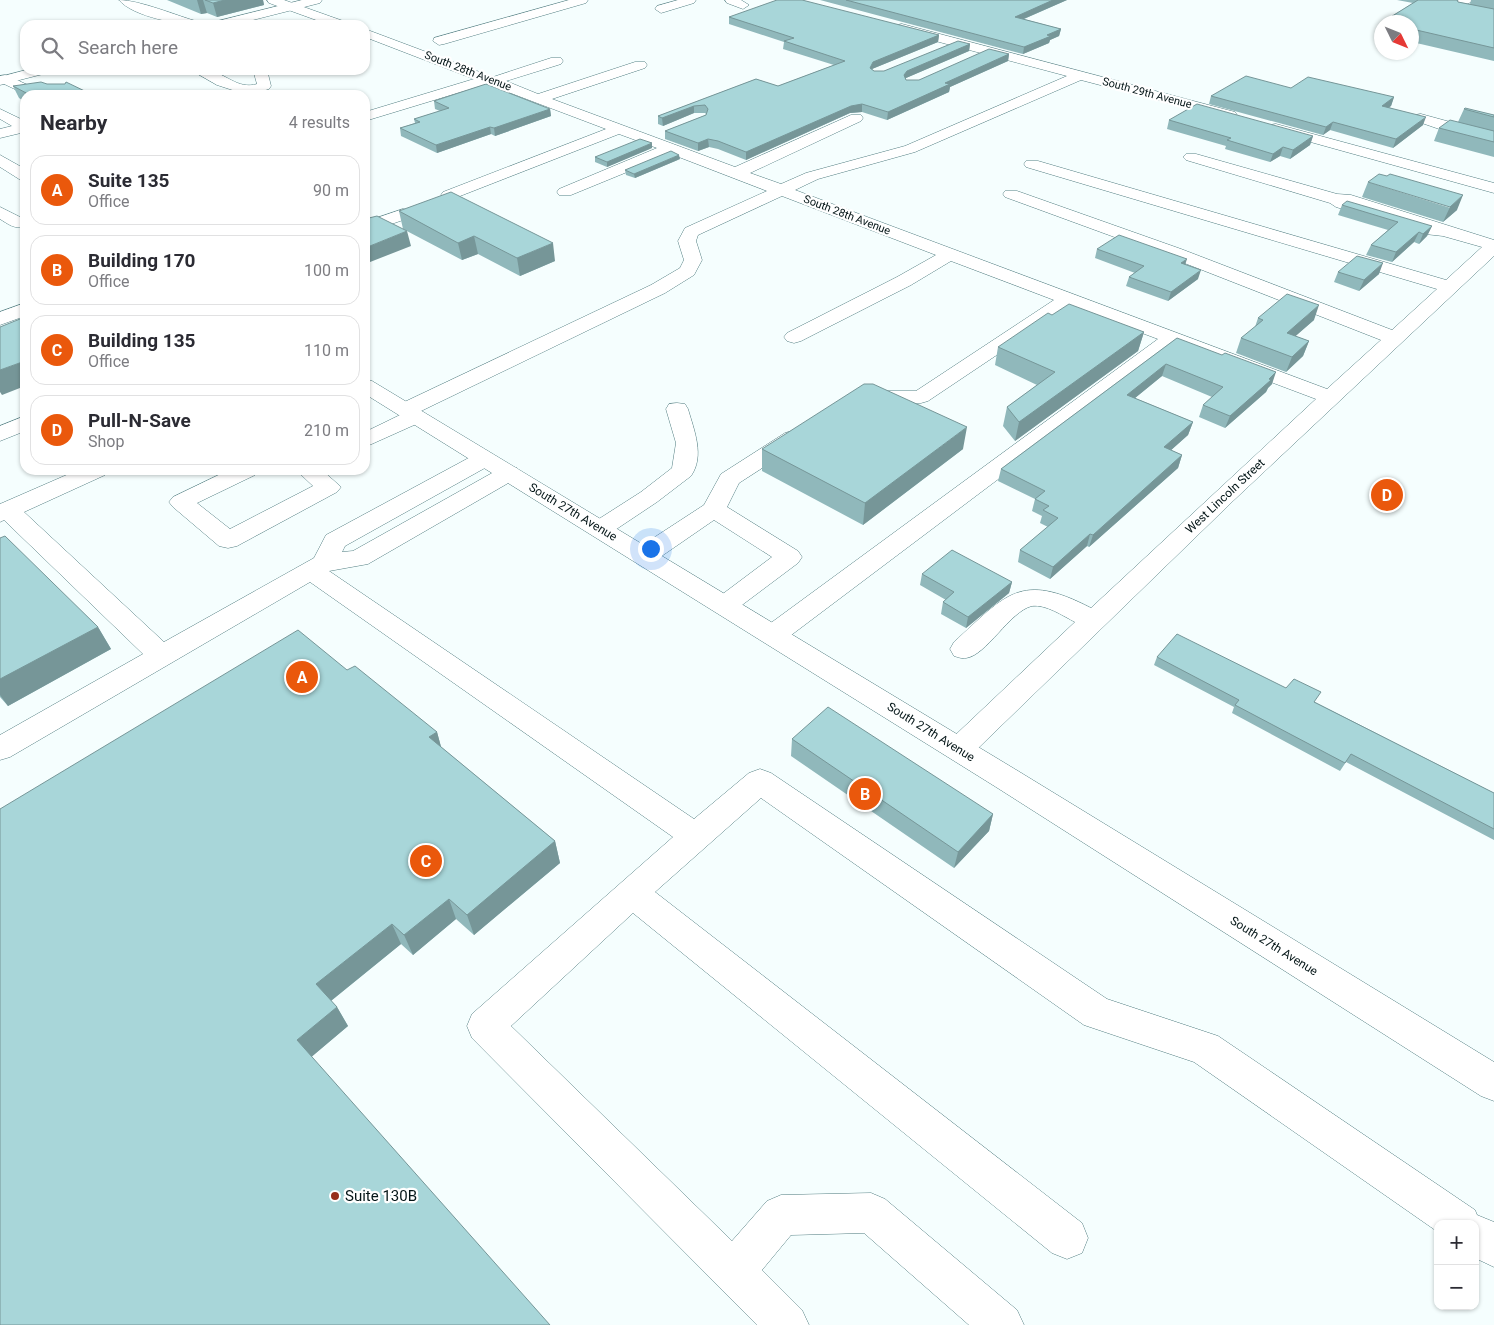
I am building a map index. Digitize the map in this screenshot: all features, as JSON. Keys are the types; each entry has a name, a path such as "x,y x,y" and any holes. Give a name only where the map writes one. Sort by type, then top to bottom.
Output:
{"street":[{"path":"125,0 139,8 179,20"},
{"path":"273,0 328,20"},
{"path":"238,20 316,0"},
{"path":"440,42 582,0"},
{"path":"661,9 690,0"},
{"path":"731,0 743,5"},
{"path":"1468,0 1456,6 1459,9 1494,16"},
{"name":"South 29th Avenue","path":"884,23 1239,118"},
{"name":"South 28th Avenue","path":"370,35 1329,397"},
{"path":"940,49 956,42"},
{"path":"971,58 987,50"},
{"path":"370,114 402,103 440,95 556,61"},
{"path":"539,98 640,65"},
{"path":"3,80 22,75"},
{"path":"208,75 244,90"},
{"path":"256,90 264,86 261,75"},
{"path":"370,437 410,413 658,289 688,271 693,260 687,241 692,232 812,176 910,149 1081,75"},
{"path":"3,80 24,90"},
{"path":"38,90 49,88 53,90"},
{"path":"9,96 20,94"},
{"path":"1,114 20,109"},
{"path":"1,114 20,124"},
{"path":"736,173 856,118"},
{"path":"1421,118 1494,139"},
{"path":"1267,126 1494,188"},
{"path":"0,134 20,129"},
{"path":"449,195 619,129"},
{"path":"646,139 664,132"},
{"path":"565,192 671,148"},
{"path":"1191,157 1336,199 1345,199 1440,227 1444,231 1494,246"},
{"path":"0,160 20,173"},
{"path":"1032,164 1450,287"},
{"path":"1011,194 1175,253 1394,338"},
{"path":"0,212 18,223"},
{"path":"370,226 403,214"},
{"name":"West Lincoln Street","path":"959,749 1329,397 1494,246"},
{"path":"794,337 904,281 950,254"},
{"path":"841,407 857,397 921,397 1068,299"},
{"path":"0,319 20,311"},
{"path":"772,635 1172,338"},
{"name":"South 27th Avenue","path":"370,388 959,749 1494,1083"},
{"path":"600,529 650,497 683,471 687,443 677,409"},
{"path":"0,434 20,425"},
{"path":"644,556 714,509 729,479 809,428"},
{"path":"317,567 335,541 484,458"},
{"path":"0,749 317,567 359,558 508,473"},
{"path":"86,475 4,512 162,656"},
{"path":"237,475 181,502 228,540 330,487 314,475"},
{"path":"714,509 789,557 725,606"},
{"path":"317,567 695,836"},
{"path":"964,649 1011,608 1027,598 1044,599 1093,620"},
{"path":"787,1325 485,1026 695,836 760,781 1097,1013 1204,1048 1455,1220"},
{"path":"633,894 1067,1238"},
{"path":"734,1271 781,1215 871,1213 1002,1325"},
{"path":"1479,1237 1494,1246"}],"building":[{"path":"205,0 225,0 213,3"},
{"path":"777,0 802,0 939,35 873,62 870,68 874,71 884,71 958,41 970,44 907,71 904,75 906,80 919,80 989,49 1009,54 945,83 950,84 888,112 862,104 851,106 746,152 718,141 708,139 698,143 665,131 706,115 708,109 705,105 694,106 662,118 658,116 756,79 778,86 845,61 784,41 794,38 729,17"},
{"path":"846,0 1053,0 1015,17 1061,29 1047,35 1051,36 1024,47"},
{"path":"1418,0 1457,0 1458,2 1494,9 1494,48 1419,31 1419,15 1394,15"},
{"path":"1246,76 1291,88 1308,77 1394,97 1382,106 1426,117 1396,139 1333,122 1326,127 1211,96"},
{"path":"41,82 65,84 66,82 83,90 21,90 13,86"},
{"path":"486,84 550,109 436,145 400,128 420,122 414,119 449,108 434,101"},
{"path":"1197,104 1313,136 1293,150 1283,147 1273,154 1227,140 1231,138 1169,120"},
{"path":"1464,109 1494,115 1494,117"},
{"path":"1450,120 1494,131 1494,142 1439,128"},
{"path":"640,139 652,143 607,162 595,157"},
{"path":"671,151 679,155 634,174 625,170"},
{"path":"1379,174 1387,176 1390,174 1463,195 1450,207 1368,182"},
{"path":"451,192 553,243 517,258 474,236 458,243 399,211"},
{"path":"1347,201 1432,226 1423,234 1419,232 1396,252 1371,245 1398,222 1342,205"},
{"path":"377,216 407,231 370,246 370,218"},
{"path":"1119,235 1187,259 1181,263 1201,270 1171,292 1129,277 1144,266 1097,249"},
{"path":"1357,256 1383,263 1364,280 1338,272"},
{"path":"1287,294 1319,305 1287,333 1309,341 1292,357 1241,338 1263,320 1258,318"},
{"path":"1069,304 1144,332 1019,422 1007,407 1055,372 998,347 1048,313 1052,315"},
{"path":"20,319 20,363 0,370 0,327"},
{"path":"1177,338 1276,372 1269,379 1271,380 1230,416 1203,405 1223,387 1166,364 1127,395 1193,422 1164,447 1182,455 1093,535 1090,534 1053,567 1020,550 1058,518 1043,510 1049,506 1035,499 1045,491 1001,469"},
{"path":"864,384 873,384 967,427 865,503 762,449"},
{"path":"5,536 98,627 0,679 0,538"},
{"path":"952,550 1012,582 968,617 943,602 954,592 922,574"},
{"path":"298,630 347,670 355,666 437,732 429,737 555,841 467,915 449,899 404,935 392,924 316,984 337,1007 297,1040 550,1325 0,1325 0,809"},
{"path":"1177,634 1286,688 1294,679 1321,692 1314,702 1494,793 1494,829 1351,754 1345,763 1235,705 1239,700 1157,657"},
{"path":"828,707 993,814 958,852 792,739"}],"place":[{"name":"Pull-N-Save","path":"1387,495"},
{"name":"Suite 135","path":"302,677"},
{"name":"Building 170","path":"865,794"},
{"name":"Building 135","path":"426,861"},
{"name":"Suite 130B","path":"335,1196"}]}
